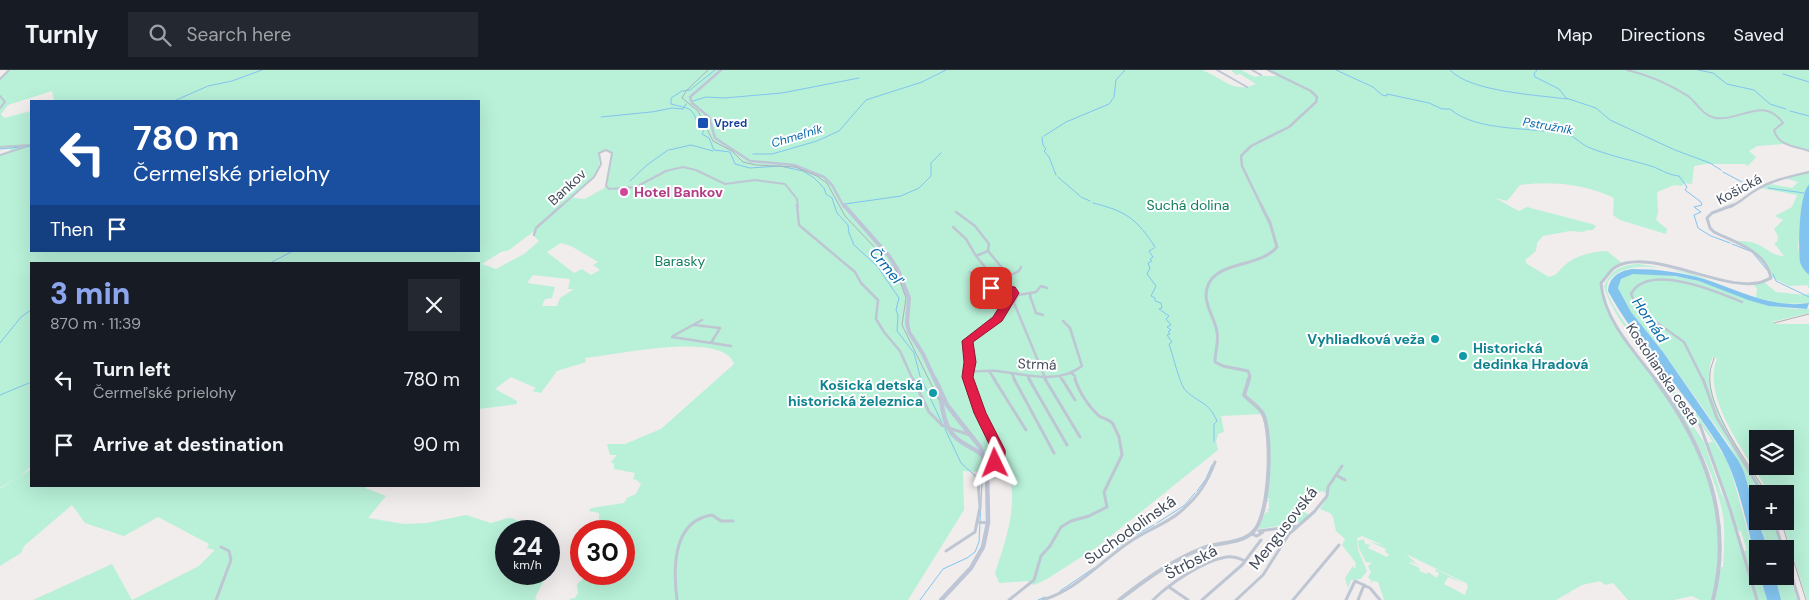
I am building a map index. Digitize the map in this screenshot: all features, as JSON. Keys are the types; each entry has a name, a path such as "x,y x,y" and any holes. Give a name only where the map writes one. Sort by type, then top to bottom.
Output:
{"main road":[{"path":"721,70 695,91 690,98 692,103 709,117 714,138 750,161 798,166 818,174 830,182 846,211 896,266 909,298 908,329 923,354 939,390 943,401 944,419 948,429 985,457"},
{"path":"941,600 975,561 984,543 982,523 983,500 988,468 985,457 973,438 943,401"},
{"path":"966,444 973,443 973,438"}],"street":[{"path":"0,80 9,70"},
{"path":"1217,70 1247,87"},
{"path":"1252,70 1262,74"},
{"path":"1256,533 1263,514 1269,470 1265,419 1261,411 1244,395 1244,390 1250,376 1248,371 1240,367 1222,366 1215,362 1218,335 1206,294 1212,278 1218,273 1259,259 1274,252 1277,247 1270,223 1242,166 1241,156 1251,146 1289,128 1316,102 1318,97 1311,91 1268,70"},
{"path":"1627,70 1648,76 1682,93 1695,102 1703,113 1715,118 1726,119 1749,111 1771,112 1779,117 1783,123 1774,130 1778,140 1809,152"},
{"path":"0,96 4,102 0,108"},
{"path":"0,155 30,145"},
{"path":"0,147 25,147"},
{"name":"Bankov","path":"534,235 536,228 594,177 601,164 599,154 608,150 612,152 608,171 609,178 606,186 608,188 629,188 650,181 666,171 685,167 696,170 725,184 755,180 786,185 797,199 799,225 855,272 861,283 878,300 876,320 899,350 936,421 953,429"},
{"name":"Košická","path":"1771,273 1751,249 1714,232 1707,220 1708,216 1737,204 1752,192 1764,186 1787,177 1809,172"},
{"path":"956,212 971,221 983,233 989,244 988,251 1008,276 1012,291 998,319 968,341 969,386 999,453 997,461 988,468"},
{"path":"953,227 966,239 992,277 995,289"},
{"path":"976,256 988,251"},
{"name":"Kostolianska cesta","path":"1713,600 1721,564 1721,547 1712,484 1696,443 1615,323 1601,289 1601,283 1613,268 1631,263 1656,265 1749,283 1768,280 1771,278 1771,273"},
{"path":"1008,276 1018,271 1021,267"},
{"path":"970,272 985,285 995,289 1012,291 1018,296"},
{"path":"1742,302 1709,288 1661,279 1654,279 1637,285 1631,294 1634,304 1645,315 1674,334 1686,345 1694,365 1704,379 1717,418 1758,485"},
{"path":"1047,288 1041,286 1039,291 1023,293 1018,296 1014,303 1044,376 1080,437"},
{"path":"1031,293 1030,296 1036,313 1043,315"},
{"path":"702,320 672,337 731,346"},
{"name":"Strmá","path":"969,371 1044,376 1060,376 1071,373 1082,366 1070,328 1063,321"},
{"path":"694,324 720,328 711,343"},
{"path":"989,371 1026,430"},
{"path":"1008,600 1034,580 1041,556 1062,527 1071,521 1104,510 1108,504 1104,492 1122,455 1122,448 1112,422 1096,412 1080,391 1075,381 1075,376 1071,373"},
{"path":"1012,374 1054,453"},
{"path":"1027,375 1068,445"},
{"path":"1060,376 1075,400"},
{"path":"953,429 959,428 962,424"},
{"path":"1700,425 1730,509 1757,600"},
{"path":"953,429 973,438"},
{"name":"Suchodolinská","path":"1042,600 1054,597 1069,588 1131,540 1180,512 1206,485 1215,462"},
{"name":"Mengusovská","path":"1236,600 1263,575 1293,531 1314,512 1326,496 1328,488 1342,466"},
{"path":"1336,475 1345,480"},
{"path":"946,551 973,534 982,523 983,500 978,482"},
{"path":"677,600 674,568 684,532 697,519 706,515 712,515 715,519 722,522 733,521"},
{"path":"1286,526 1293,531"},
{"path":"1119,600 1152,575 1203,548 1265,530 1286,526 1299,526"},
{"path":"1202,600 1245,561 1261,540 1256,533"},
{"path":"1294,600 1339,546"},
{"path":"216,600 231,560 231,555 222,547"},
{"name":"Štrbská","path":"1152,600 1200,568 1219,559 1233,557 1245,561"},
{"path":"1346,600 1353,582 1364,585 1380,600"},
{"path":"1794,584 1799,600"},
{"path":"1358,600 1364,585"},
{"path":"1169,587 1188,600"}],"green space":[{"path":"9,70 1202,70 1228,84 1248,87 1256,84 1240,74 1236,75 1231,70 1241,70 1255,77 1279,75 1268,70 1809,70 1809,151 1784,144 1757,146 1749,151 1756,157 1748,166 1745,164 1705,164 1694,166 1692,184 1674,185 1657,192 1658,212 1656,220 1667,229 1666,234 1620,220 1613,215 1614,198 1580,187 1544,183 1520,185 1507,201 1495,198 1519,211 1527,207 1596,226 1593,230 1583,232 1570,231 1543,236 1537,243 1536,251 1525,260 1527,264 1549,277 1556,274 1574,259 1596,252 1607,251 1623,264 1617,266 1601,283 1607,305 1624,336 1683,421 1704,463 1711,485 1717,508 1721,553 1719,577 1713,600 1700,600 1692,596 1674,600 1628,600 1613,583 1605,585 1600,581 1582,585 1556,600 1384,600 1378,582 1373,581 1370,585 1372,581 1368,577 1371,572 1368,566 1372,563 1366,562 1359,549 1358,541 1364,539 1365,544 1370,545 1368,548 1387,557 1389,554 1385,552 1386,549 1368,541 1385,546 1362,536 1357,538 1358,550 1367,571 1361,579 1351,580 1348,588 1345,578 1353,566 1355,569 1356,563 1342,545 1345,539 1336,531 1333,517 1330,513 1320,509 1329,494 1321,491 1304,512 1310,515 1302,522 1259,529 1265,513 1269,512 1267,509 1269,509 1269,502 1267,500 1271,500 1267,498 1269,456 1263,414 1221,416 1224,432 1218,434 1216,442 1218,450 1097,547 1047,579 1034,585 1027,581 999,583 995,573 1008,528 1012,497 1010,482 1005,468 996,457 984,472 963,471 964,510 908,600 571,600 569,599 575,598 578,593 577,585 635,585 635,520 599,520 599,513 589,511 591,508 624,503 627,498 636,494 641,484 635,479 633,480 635,473 614,469 614,464 611,462 617,455 610,455 607,444 625,444 661,429 734,364 726,354 710,348 689,347 641,350 585,358 586,362 557,371 541,393 532,391 536,388 511,377 495,389 517,401 517,404 480,409 480,262 30,262 30,468 19,476 30,470 30,487 366,487 386,496 368,518 404,524 427,523 466,515 491,523 495,522 495,585 542,585 535,598 537,600 132,600 199,566 215,550 207,548 209,544 158,517 124,536 85,523 72,505 24,546 21,553 0,566 0,489 18,477 0,488 0,155 11,150 7,148 0,149 0,80","holes":["606,150 612,153 606,187 585,199 573,198 592,178 598,167 599,153","533,232 539,241 524,254 496,269 482,264 501,252 509,250","561,243 571,246 598,262 593,265 600,270 591,275 582,269 574,273 547,252","533,275 569,279 568,289 574,289 560,298 557,306 542,306 545,299 552,298 555,287 527,283","1406,554 1466,583 1468,586 1465,595 1444,584 1448,577 1463,583 1436,569 1435,571 1439,573 1437,578 1428,572 1427,574 1419,571 1420,568 1409,563 1421,566 1404,558 1416,563"]},
{"path":"1809,171 1809,185 1804,194 1798,246 1801,265 1809,275 1809,288 1807,285 1789,286 1770,276 1761,258 1748,247 1736,241 1754,243 1773,253 1784,256 1774,243 1777,242 1778,236 1774,229 1783,220 1775,216 1792,207 1797,195 1761,188 1770,184 1792,188 1798,182 1785,178"},
{"path":"1639,264 1690,273 1748,295 1701,278 1648,267 1632,268 1619,272 1610,279 1607,284 1607,290 1610,298 1629,328 1666,376 1677,394 1674,396 1624,327 1608,298 1604,286 1610,276 1618,269 1627,265"},
{"path":"1633,274 1682,277 1712,285 1765,304 1793,309 1809,309 1809,313 1772,322 1776,324 1809,324 1809,600 1807,600 1794,559 1794,540 1788,540 1785,530 1794,530 1794,485 1764,485 1758,475 1794,475 1794,430 1749,430 1749,460 1721,410 1715,392 1714,375 1717,359 1713,357 1709,371 1711,388 1726,427 1749,470 1724,427 1749,471 1749,475 1751,475 1757,485 1749,485 1749,489 1744,472 1730,446 1663,352 1631,312 1618,288 1621,279"},
{"path":"1764,282 1776,292 1805,295 1809,293 1809,303 1785,304 1756,298 1757,289 1753,284"},
{"path":"1672,402 1697,414 1726,459 1750,540 1749,568 1744,551 1747,550 1741,532 1737,529 1706,443 1713,442 1702,426 1691,423 1704,442 1721,493 1728,506 1749,576 1749,585 1752,585 1756,600 1715,600 1721,567 1723,567 1723,513 1701,451"},
{"path":"1752,475 1754,475 1760,485 1758,485"},
{"path":"508,518 516,520 501,520"},
{"path":"1762,530 1777,530 1780,540 1765,540"},
{"path":"112,564 132,600 33,600"},
{"path":"1754,585 1763,585 1767,600 1758,600"},
{"path":"1777,585 1793,585 1798,600 1781,600"}],"water":[{"path":"1809,185 1809,275 1801,264 1799,245 1801,209 1803,198"},
{"path":"1632,269 1668,271 1717,283 1769,301 1795,304 1809,303 1807,309 1769,306 1699,281 1675,276 1633,274 1621,279 1618,288 1631,312 1663,352 1738,460 1749,490 1749,530 1761,530 1765,540 1751,540 1742,503 1725,456 1704,424 1633,330 1608,291 1613,278 1623,271"},
{"path":"1763,585 1777,585 1781,600 1767,600"}],"waterway":[{"path":"176,100 208,86 232,81 262,70"},
{"name":"Črmeľ","path":"684,107 671,104 671,98 682,91 690,90 715,70"},
{"name":"Chmeľník","path":"753,154 772,154 817,141 839,131 866,100 922,82 946,70"},
{"path":"1044,136 1066,122 1109,104 1114,97 1116,80 1125,70"},
{"name":"Pstružník","path":"1336,70 1373,87 1382,95 1387,96 1387,94 1429,103 1442,109 1450,109 1462,117 1475,122 1506,128 1568,135 1574,137 1585,146 1679,176 1687,187 1685,190 1701,202 1702,205 1694,207 1701,212 1694,215 1698,228 1711,236 1730,243"},
{"path":"1450,70 1460,77 1488,88 1567,99"},
{"path":"1537,70 1534,74 1535,77 1559,89 1566,98 1596,108 1610,120 1675,150 1710,163 1721,170"},
{"path":"1698,70 1713,73 1727,84 1754,90 1770,104 1786,109"},
{"path":"1783,74 1809,82"},
{"path":"693,101 706,97 724,98 782,93 859,78"},
{"name":"Črmeľ","path":"684,107 686,104"},
{"path":"652,112 684,107"},
{"name":"Črmeľ","path":"684,107 692,112 698,126 704,130 702,134 709,138 714,150 730,152 735,164 750,168 780,166 803,171 824,188 826,194 832,198 837,213 848,225 854,245 877,266 899,298 896,310 898,315 897,331 914,353 920,376 942,423"},
{"path":"1790,111 1809,116"},
{"path":"601,117 651,112"},
{"path":"1042,137 1043,145 1046,149 1044,151 1049,157 1056,175"},
{"path":"669,150 691,145 713,151"},
{"path":"25,147 30,146"},
{"path":"0,149 21,147"},
{"path":"630,181 647,165 668,150"},
{"path":"845,204 901,196 919,188 931,176 931,163 941,153"},
{"path":"1723,172 1742,182"},
{"path":"1058,177 1080,196"},
{"path":"1744,183 1759,186"},
{"path":"1768,188 1804,193"},
{"path":"1081,197 1090,201"},
{"path":"1093,203 1114,209 1130,218 1142,229 1155,247"},
{"name":"Pstružník","path":"1732,244 1750,251"},
{"path":"1154,248 1149,251 1153,257 1150,259 1152,261 1148,263 1150,268 1147,274 1156,286 1151,296 1155,298 1155,301 1161,303 1162,308 1159,309 1169,316 1166,319 1171,325 1167,327 1171,330 1168,332 1170,334 1167,335 1172,342 1169,344 1184,388 1207,406 1217,421 1214,424 1214,442"},
{"path":"272,262 291,252"},
{"name":"Pstružník","path":"1753,253 1768,271"},
{"name":"Pstružník","path":"1773,274 1776,281 1809,297"},
{"path":"0,343 21,317 30,311"},
{"path":"0,395 29,383"},
{"name":"Črmeľ","path":"920,600 943,569 967,558 975,552 979,542 982,482 961,463 945,429"},
{"path":"1197,491 1206,479 1212,465"},
{"path":"1157,523 1185,505 1195,493"},
{"path":"1117,549 1126,540 1154,525"},
{"path":"1060,591 1094,568"},
{"path":"1038,600 1045,597"}],"railway":[{"path":"708,70 686,91 682,98 698,111 713,141 732,151 743,162 756,165 795,167 817,176 827,183 845,216 896,270 906,298 902,325 939,400"},
{"path":"1774,323 1809,314"},
{"path":"1714,358 1710,373 1715,403 1730,436 1761,485"},
{"path":"1784,530 1806,600"}],"place":[{"name":"Vpred","path":"703,123"},
{"name":"Hotel Bankov","path":"624,192"},
{"name":"Vyhliadková veža","path":"1435,339"},
{"name":"Historická dedinka Hradová","path":"1463,356"},
{"name":"Košická detská historická železnica","path":"933,393"}],"route":[{"path":"991,288 1008,288 1012,289 1013,293 998,319 973,335 967,344 970,362 969,386 998,450 998,460 995,463"}],"park label":[{"name":"Suchá dolina","path":"1188,205"},
{"name":"Barasky","path":"680,261"}],"water label":[{"name":"Hornád","path":"1650,320"}]}
